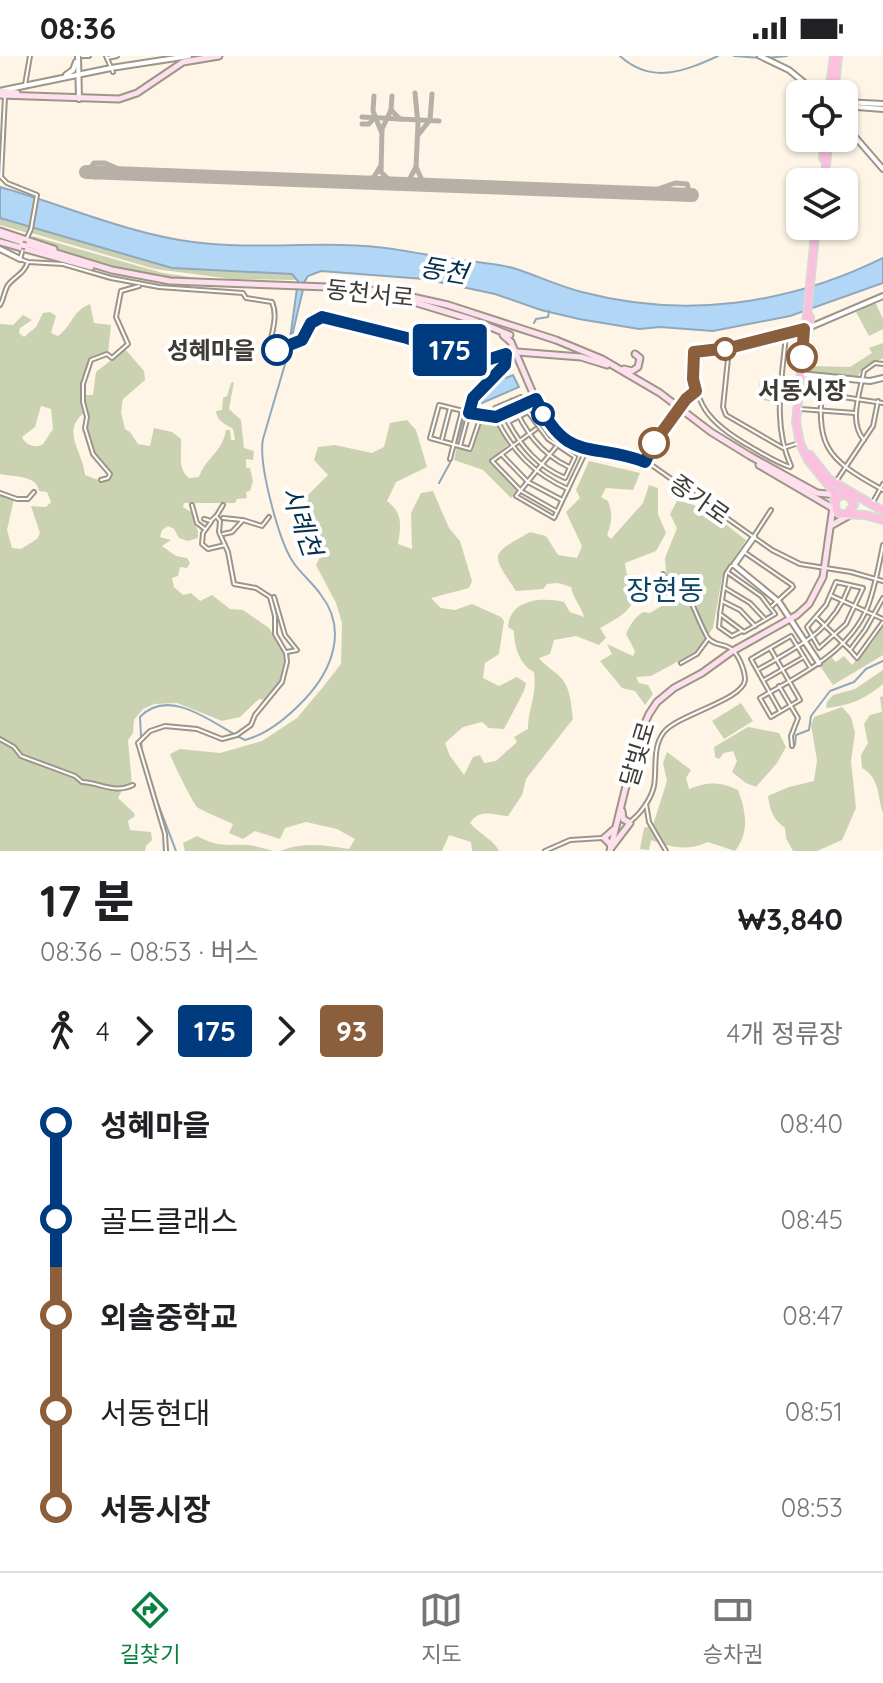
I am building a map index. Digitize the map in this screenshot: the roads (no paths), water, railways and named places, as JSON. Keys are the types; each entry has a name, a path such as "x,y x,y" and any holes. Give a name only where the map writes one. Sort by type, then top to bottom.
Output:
{"main road":[{"path":"2,93 113,100 126,97 189,58 219,56"},
{"path":"833,80 836,56"},
{"path":"2,93 80,97"},
{"name":"동천서로","path":"0,236 155,282 187,286 376,290 430,300 556,340 602,359 644,383 725,444 836,499"},
{"path":"816,240 802,374 801,428 817,467 834,484 836,499"},
{"name":"동천서로","path":"315,288 393,295 438,305 569,347 608,365 750,456 817,493 836,499"},
{"path":"393,295 510,335"},
{"path":"454,314 502,335 516,352 532,391"},
{"path":"516,352 581,357 608,365"},
{"path":"602,359 632,371 639,364 640,358 635,354"},
{"path":"802,374 796,415 800,443 811,465 832,489 846,514"},
{"path":"836,499 850,497 883,512"},
{"path":"830,528 854,505 850,497"},
{"path":"836,499 872,505 883,512"},
{"name":"달빛로","path":"610,850 637,741 646,718 657,702 674,688 804,609 814,598 822,583 836,499"},
{"path":"846,514 883,520"},
{"path":"830,528 845,517 865,515"},
{"path":"610,850 630,823 623,819 622,806"},
{"path":"610,850 610,844 604,838 617,825"}],"street":[{"path":"25,86 30,56"},
{"path":"78,58 89,56"},
{"path":"112,70 107,57 117,56"},
{"path":"760,56 774,61 803,80"},
{"path":"60,79 72,71 78,58"},
{"path":"78,58 83,69 94,72"},
{"path":"78,58 80,97"},
{"path":"20,259 38,196 7,183 1,177 2,93 151,59 189,58"},
{"path":"68,96 78,87"},
{"path":"858,105 883,107"},
{"path":"858,140 883,169"},
{"path":"0,249 28,262 63,264 175,289 243,293 246,298 272,302 275,307 268,353 302,340 311,323 322,317 490,359 516,352"},
{"path":"0,305 7,287 26,269 28,262"},
{"path":"101,480 110,474 98,463 89,448 83,402 84,379 91,360 107,354 113,357 127,345 116,314 121,291 137,287 140,283"},
{"path":"787,332 778,417 790,467 719,427 708,414 693,379 694,352 729,348 787,332 806,328 867,300 883,296"},
{"path":"729,348 723,407 726,415 783,448 800,443"},
{"path":"450,459 453,444 473,398 505,365 506,354"},
{"path":"864,440 855,426 862,380 865,369 875,363 883,364"},
{"path":"802,374 872,381 883,378"},
{"path":"823,376 819,410 825,444 845,468 882,488 872,505"},
{"name":"종가로","path":"532,391 554,429 570,443 587,450 645,462 794,561 883,581"},
{"name":"종가로","path":"645,462 657,438 696,391"},
{"path":"821,394 883,403"},
{"path":"521,397 495,408 496,417 511,446 536,472 568,489"},
{"path":"481,416 472,448 430,438 439,405 496,417 536,399"},
{"path":"511,401 528,435 549,455 570,467"},
{"path":"834,484 873,426 878,401"},
{"path":"441,441 450,408"},
{"path":"800,409 856,413"},
{"path":"459,446 466,412"},
{"path":"528,412 538,428 557,446 575,457 565,478 541,465 518,442 508,422 518,416 528,412"},
{"path":"538,428 492,461 521,491 557,511"},
{"path":"557,446 516,496 554,518 587,450"},
{"path":"501,454 528,482 562,500"},
{"path":"0,493 31,499 34,492"},
{"path":"192,505 197,523 206,530"},
{"path":"223,505 201,541 208,549 225,545"},
{"name":"종가로","path":"754,537 771,510"},
{"path":"166,851 165,834 138,743 150,731 170,726 197,729 219,739 237,735 251,725 255,715 282,682 287,662 286,653 275,634 275,616 270,597 256,588 234,584 219,532 220,521 216,516"},
{"path":"223,518 262,526 269,517"},
{"path":"204,519 211,521"},
{"path":"222,535 232,532 243,520"},
{"path":"727,572 771,606 775,614 732,636 719,627 723,588 727,572 754,537"},
{"path":"770,648 782,670 789,680 800,700 771,717 760,698 789,680 819,663 843,644 866,611 883,545"},
{"path":"743,552 792,585 790,593 771,606"},
{"path":"734,565 779,602 819,663"},
{"path":"663,574 671,593"},
{"path":"863,588 846,624 819,648 808,624 831,596 836,582 873,589"},
{"path":"757,670 826,627 844,601 849,585"},
{"path":"723,588 750,603 765,620"},
{"path":"663,600 671,593 687,594 712,643 733,651"},
{"path":"816,617 857,658 883,621 831,596"},
{"path":"274,597 287,639 297,650 286,653"},
{"path":"850,650 883,598"},
{"path":"721,601 740,610 755,626"},
{"path":"720,614 743,630"},
{"path":"780,711 751,659 791,636 811,668"},
{"path":"681,663 697,654 709,638"},
{"name":"달빛로","path":"645,803 653,788 655,759 665,731 698,711 736,694 743,687 744,671 733,651"},
{"path":"763,681 804,657"},
{"path":"779,686 798,718 791,736 792,746"},
{"path":"0,739 14,747 22,757 69,773 82,782 99,782 110,789 125,789 133,785"},
{"path":"545,851 570,840 604,838 614,834 630,823 645,803"},
{"path":"645,803 649,822 666,851"}],"water":[{"name":"동천","path":"0,187 168,238 218,244 343,245 393,249 506,266 582,292 659,305 697,306 773,297 847,274 883,258 883,283 790,316 713,331 660,327 639,329 579,319 495,294 424,279 321,271 308,276 305,281 288,353 298,281 292,274 172,268 0,218"},
{"path":"504,374 506,378 513,375 519,387 482,403 480,400"}],"waterway":[{"path":"620,56 632,65 656,73 681,70 718,56"},
{"path":"734,56 761,58"},
{"path":"767,58 787,56"},
{"path":"534,323 536,319 548,317 549,311"},
{"name":"시례천","path":"142,756 140,717 152,708 165,705 193,711 245,740 270,729 292,712 315,688 329,663 335,636 334,622 318,591 287,552 271,502 262,451 288,354"},
{"path":"439,483 450,463 470,398 505,358"},
{"path":"795,745 796,735 809,730 811,716 830,691 854,682 866,669 883,661"},
{"name":"시례천","path":"151,785 176,851"}],"place":[{"name":"성혜마을","path":"277,350"},
{"name":"서동시장","path":"802,357"}],"district":[{"name":"장현동","path":"665,589"}]}
